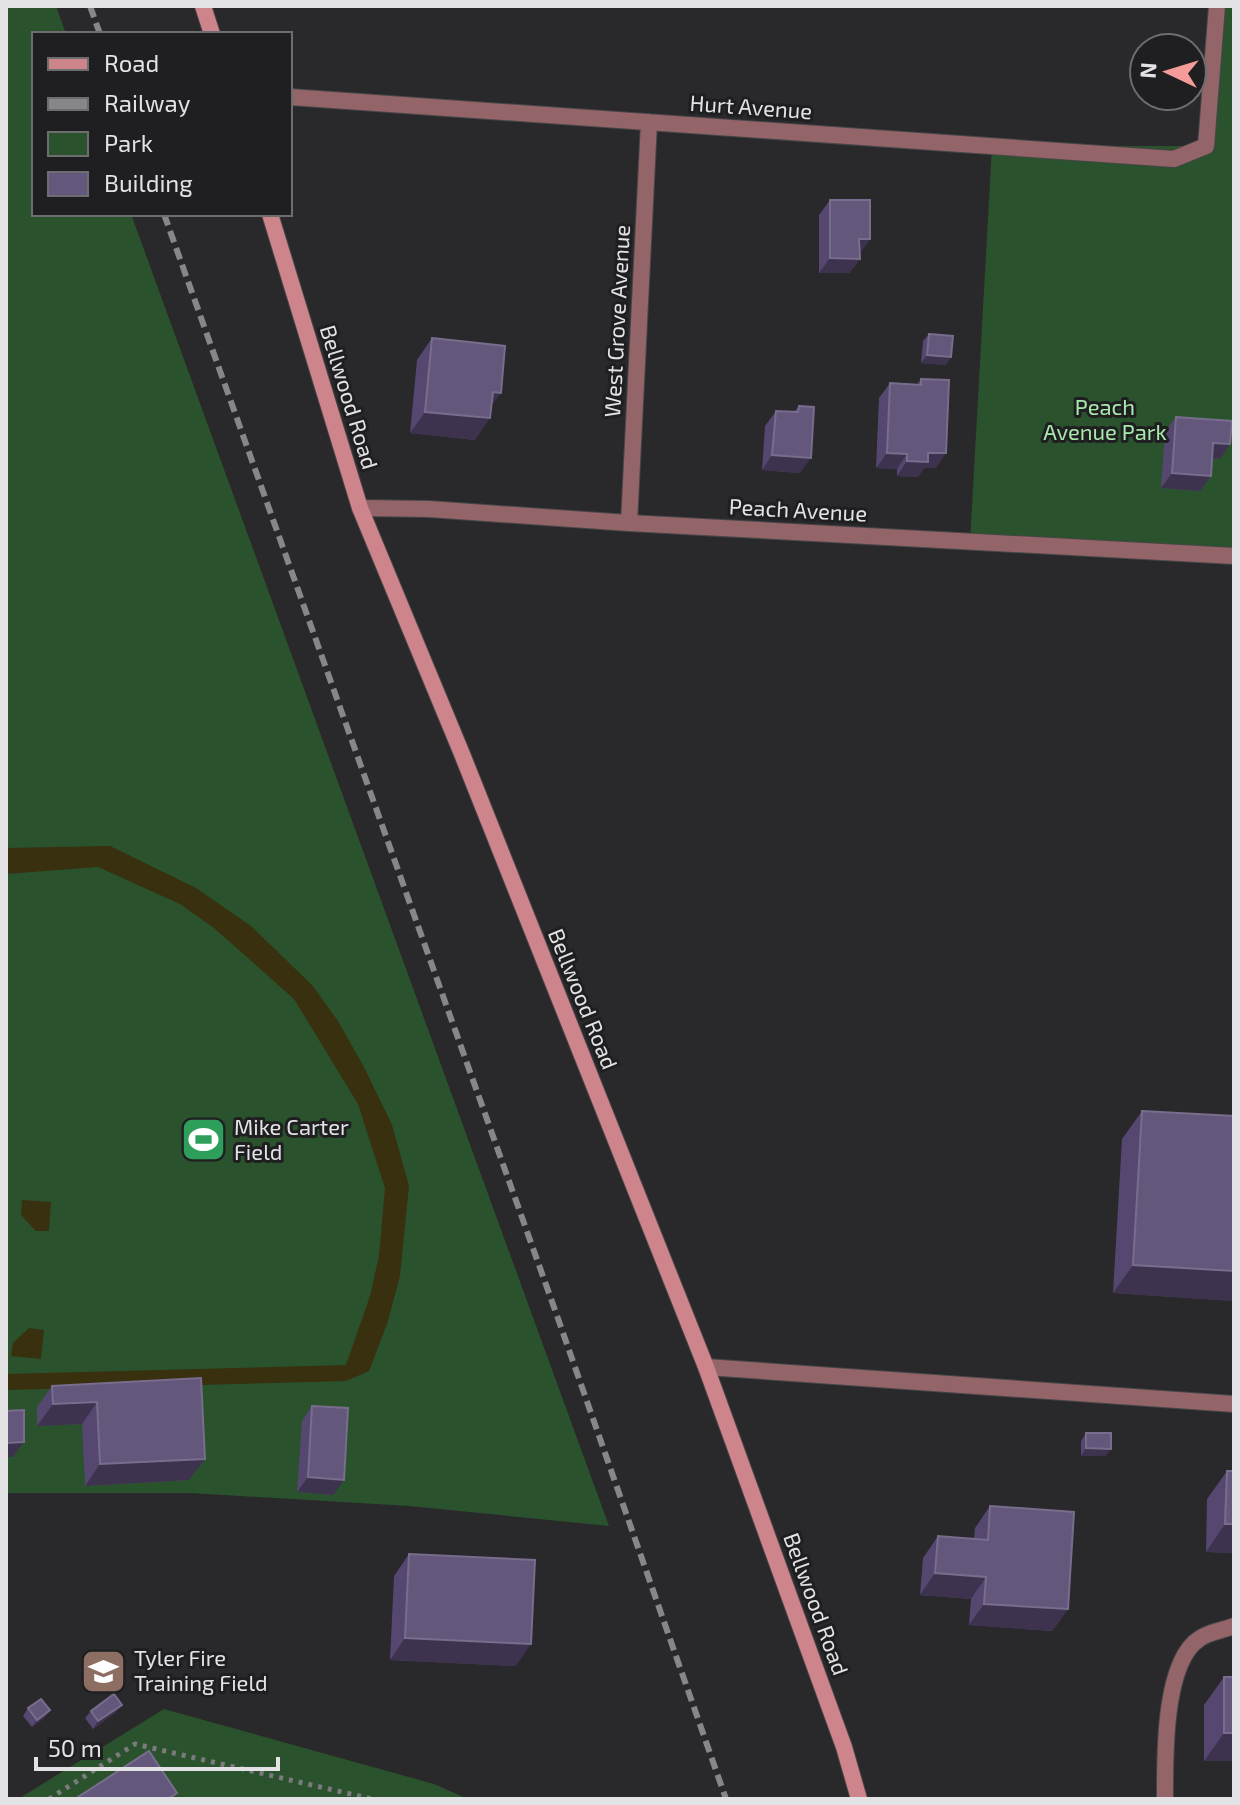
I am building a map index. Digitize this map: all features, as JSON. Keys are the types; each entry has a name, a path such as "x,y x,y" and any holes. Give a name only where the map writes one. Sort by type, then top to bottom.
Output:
{"street":[{"path":"203,6 211,32"},
{"name":"Hurt Avenue","path":"292,97 1174,159 1206,146 1217,6"},
{"name":"West Grove Avenue","path":"629,523 649,122"},
{"name":"Bellwood Road","path":"271,216 360,508 462,754 706,1367 844,1747 859,1799"},
{"name":"Peach Avenue","path":"360,508 429,509 1234,556"},
{"path":"706,1367 1234,1404"},
{"path":"1165,1799 1169,1709 1180,1661 1199,1639 1234,1626"}],"path":[{"path":"49,1799 135,1744 372,1799"}],"green space":[{"path":"6,6 56,6 65,32 32,32 32,216 132,216 609,1526 409,1506 191,1493 6,1493"},
{"name":"Peach Avenue Park","path":"1217,6 1234,6 1234,556 970,542 992,146 1206,146"},
{"path":"164,1709 434,1784 468,1799 18,1799"}],"sand":[{"path":"110,846 196,888 251,926 312,985 338,1021 364,1067 392,1125 409,1186 400,1276 387,1324 369,1371 346,1381 6,1390 6,1374 346,1365 370,1296 379,1256 385,1188 358,1104 294,999 214,928 180,904 98,867 6,874 6,848"},
{"path":"22,1200 51,1202 49,1231 36,1231 21,1215"},
{"path":"29,1328 44,1330 41,1359 11,1356 13,1343"}],"building":[{"path":"830,200 870,200 870,239 859,239 860,259 830,258"},
{"path":"929,334 953,336 951,357 927,355"},
{"path":"432,338 505,346 501,393 493,392 490,418 425,412"},
{"path":"921,379 949,380 946,453 928,453 928,462 907,461 907,454 887,453 890,383 921,385"},
{"path":"799,406 814,407 811,458 772,455 776,411 798,412"},
{"path":"1176,417 1232,421 1230,444 1213,443 1211,476 1172,473"},
{"path":"1142,1111 1234,1116 1234,1271 1133,1265"},
{"path":"201,1378 205,1459 100,1464 97,1402 53,1404 52,1386"},
{"path":"312,1406 348,1408 344,1480 308,1477"},
{"path":"24,1410 24,1442 6,1443 6,1411"},
{"path":"1086,1433 1111,1433 1111,1449 1086,1448"},
{"path":"1227,1471 1234,1471 1234,1524 1225,1524"},
{"path":"990,1506 1074,1512 1068,1609 984,1604 986,1577 935,1573 938,1536 988,1540"},
{"path":"409,1554 535,1560 531,1644 405,1638"},
{"path":"1224,1677 1234,1677 1234,1733 1224,1733"},
{"path":"114,1694 122,1705 98,1721 91,1711"},
{"path":"41,1699 50,1710 37,1720 28,1708"},
{"path":"149,1751 177,1793 168,1799 75,1799"}],"railway":[{"path":"90,6 99,32"},
{"path":"165,216 726,1799"}],"place":[{"name":"Mike Carter Field","path":"203,1140"},
{"name":"Tyler Fire Training Field","path":"103,1671"}]}
